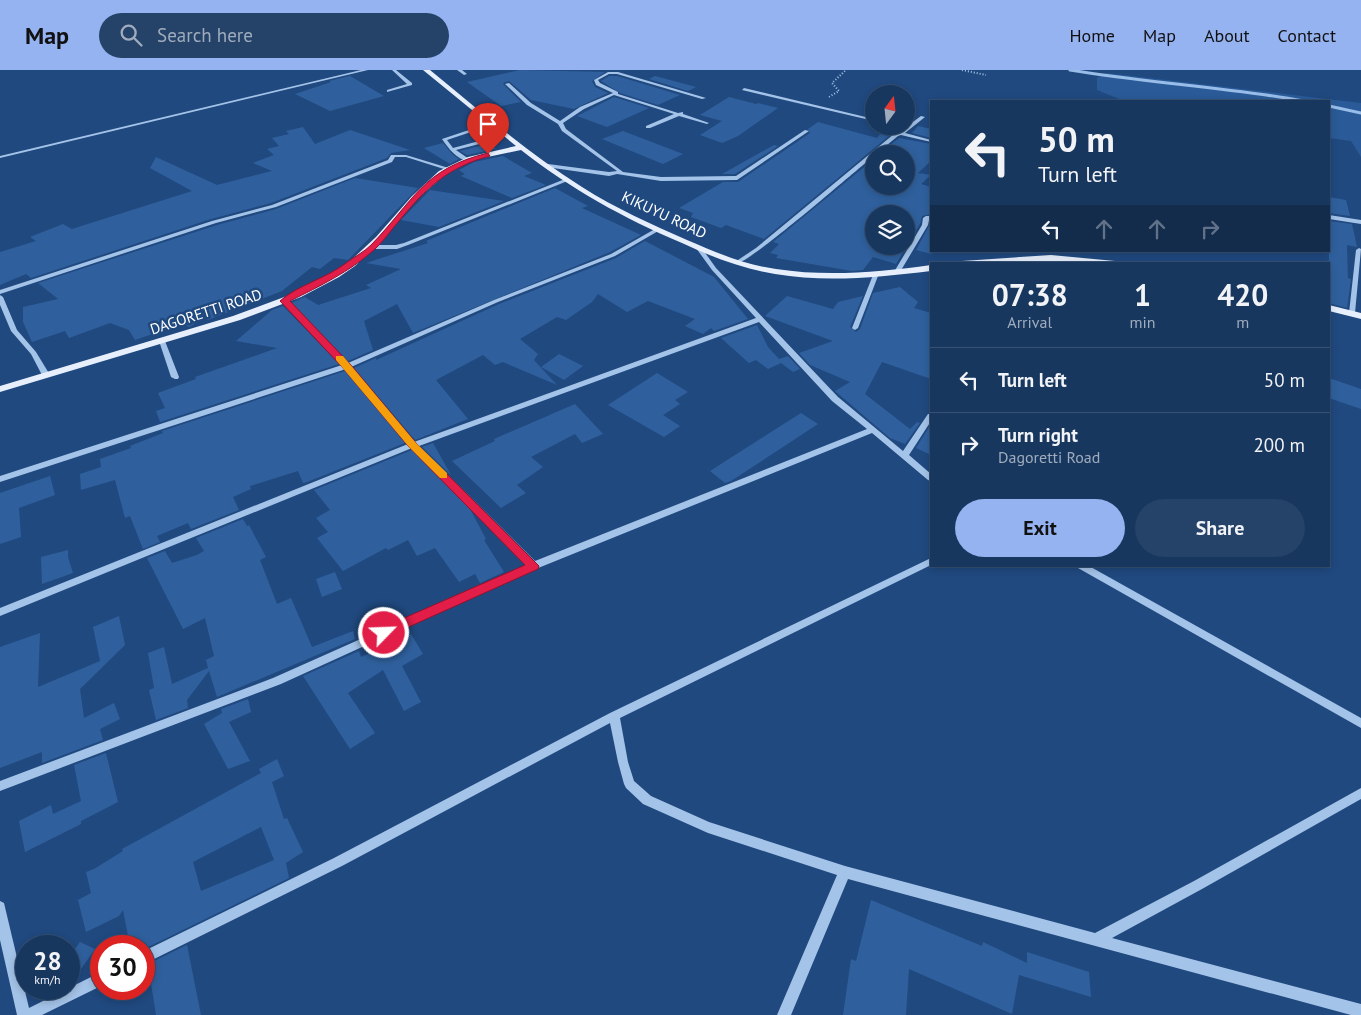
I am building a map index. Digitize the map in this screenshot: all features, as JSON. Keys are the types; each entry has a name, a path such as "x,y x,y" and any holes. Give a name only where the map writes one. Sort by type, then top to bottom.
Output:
{"main road":[{"name":"KIKUYU ROAD","path":"426,70 492,124 548,166 604,203 657,230 737,263 776,272 836,276 875,276 930,268"},
{"name":"DAGORETTI ROAD","path":"0,389 218,324 284,301 336,275 373,247 415,196 449,169 467,160 524,147"},
{"path":"985,262 1051,258 1094,262"},
{"path":"1330,308 1356,315"}],"street":[{"path":"0,157 366,70"},
{"path":"389,91 410,84 394,70"},
{"path":"459,70 465,74"},
{"path":"614,94 616,93 598,84 596,80 608,73 617,73 704,98"},
{"path":"507,84 528,104 560,123 564,130 621,172 619,173"},
{"path":"744,89 865,118"},
{"path":"560,123 582,108 614,94 707,122"},
{"path":"648,127 681,113"},
{"path":"915,123 923,117"},
{"path":"467,160 452,150 444,139 492,124"},
{"path":"452,150 481,142 482,140 472,130"},
{"path":"548,166 661,179 737,178 807,132"},
{"path":"737,263 758,249 896,135"},
{"path":"903,135 930,141"},
{"path":"0,292 214,222 274,206 381,164 390,160 393,156 406,156 449,169"},
{"path":"373,247 397,247 406,244 467,222 567,180"},
{"path":"1330,217 1361,222"},
{"path":"897,272 925,225 926,218 930,218"},
{"path":"0,479 347,366 496,301 613,255 657,230"},
{"path":"699,248 714,270 834,399 930,477"},
{"path":"1356,315 1358,250"},
{"path":"855,328 875,276"},
{"path":"0,297 14,331 34,353 46,375"},
{"path":"284,301 347,366 413,445 534,566"},
{"path":"0,612 413,445 760,318"},
{"path":"162,341 175,377"},
{"path":"905,455 930,418"},
{"path":"0,786 277,681 534,566 872,430"},
{"path":"155,953 338,862 614,716 930,561"},
{"path":"1083,567 1361,723"},
{"path":"614,716 622,762 630,784 647,800 708,827 846,872 1361,1011"},
{"path":"1097,939 1198,885 1361,793"},
{"path":"784,1015 846,872"},
{"path":"0,907 2,922 26,1015 90,984"}],"path":[{"path":"816,106 839,91 832,83 846,70"},
{"path":"962,70 986,75"}],"shaded area":[{"path":"1106,73 1361,103 1361,157 1351,141 1330,138 1330,100 1122,100 1097,90 1097,78"}],"building":[{"path":"520,70 605,72 592,81 595,87 608,93 574,109 531,100 509,81 503,83 504,85 521,102 501,106 467,82"},
{"path":"350,76 384,96 330,111 295,94 331,82 329,81"},
{"path":"609,76 617,76 680,95 658,105 620,93 601,81"},
{"path":"655,76 696,87 688,91 649,79"},
{"path":"614,97 649,108 607,127 577,116"},
{"path":"729,97 778,108 738,136 722,143 700,135 722,121 700,115"},
{"path":"818,122 877,138 879,135 889,136 878,145 865,145 865,156 764,239 726,225 721,228 691,217 693,213 679,208 723,182 738,182 810,133 808,129"},
{"path":"918,126 930,129 930,138 915,134 915,130"},
{"path":"303,127 315,144 350,130 410,150 391,153 387,158 271,203 211,219 31,278 26,274 0,285 0,252 36,241 30,237 63,224 72,229 192,191 150,168 156,157 217,185 272,171 253,163 274,155 267,149 279,146 272,138 289,134 286,131"},
{"path":"623,131 683,154 663,164 602,139"},
{"path":"484,137 496,149 467,155 460,151 483,145 486,141"},
{"path":"899,138 930,144 930,162 918,173 930,175 921,184 930,187 930,214 922,216 915,232 915,205 865,205 865,255 901,255 896,264 873,257 863,270 852,271 776,258 778,255 770,253 779,244 773,242 865,166 865,195 915,195 915,145 890,145"},
{"path":"443,143 459,159 450,164 424,148"},
{"path":"774,145 778,146 735,174 722,174"},
{"path":"503,156 532,173 524,176 546,185 512,198 461,176 465,174 459,170 474,162"},
{"path":"355,178 418,188 348,260 334,258 320,269 312,267 282,291 208,320 205,318 189,327 182,324 135,340 129,330 110,323 69,338 65,331 32,342 23,322 23,307 58,299 38,283 217,225 276,209"},
{"path":"555,188 588,206 582,208 641,235 610,252 413,333 397,304 364,321 373,350 348,361 291,303 305,297 318,305 371,288 366,285 401,269 366,263 428,243 426,241"},
{"path":"430,190 504,201 439,227 401,220"},
{"path":"1330,197 1346,200 1350,216 1330,213"},
{"path":"1330,221 1352,224 1357,247 1347,245 1348,278 1351,279 1347,308 1330,303"},
{"path":"930,224 931,254 916,250"},
{"path":"645,241 714,277 748,319 714,331 711,328 703,334 685,326 695,319 648,301 627,312 598,294 592,302 566,320 557,317 520,339 538,354 534,360 557,385 503,362 495,365 483,355 436,380 468,419 415,440 354,368 376,358 376,360 499,304 616,258"},
{"path":"900,287 918,302 914,308 930,313 930,379 882,362 865,394 910,429 917,422 920,423 905,444 890,438 835,391 850,382 810,365 799,353 833,341 765,316 787,296 833,309 838,302 863,296 850,327 856,332 860,329 873,293"},
{"path":"283,306 339,364 160,422 156,411 165,408 158,393 196,379 195,377 277,348 236,341 272,310"},
{"path":"757,325 768,347 779,359 788,356 800,369 793,372 781,363 768,369 756,360 749,363 721,338"},
{"path":"559,354 583,366 564,380 541,367"},
{"path":"345,371 405,443 307,482 303,483 298,471 250,486 251,489 233,497 239,510 191,529 188,523 157,536 160,542 143,549 130,516 125,518 115,480 81,490 80,474 101,467 100,459 131,448 130,446 163,433 162,431"},
{"path":"657,373 688,392 675,400 680,404 663,415 680,426 664,437 608,405"},
{"path":"1330,378 1361,389 1361,409 1330,398"},
{"path":"575,404 603,434 582,443 575,434 531,457 543,467 517,485 526,493 501,508 452,461 495,441 494,439"},
{"path":"801,413 818,424 731,481 725,483 710,471"},
{"path":"929,427 930,428 930,455 916,448"},
{"path":"433,443 451,475 422,447"},
{"path":"412,450 470,509 486,539 484,540 504,572 480,583 475,574 459,582 435,548 417,556 408,540 388,550 386,548 343,571 317,538 328,532 316,518 330,510 314,490"},
{"path":"50,476 55,495 19,508 21,537 0,544 0,493"},
{"path":"243,519 247,526 249,525 266,557 260,560 277,604 291,598 312,647 353,631 355,639 217,697 209,671 187,700 188,708 156,720 149,690 154,688 148,653 164,647 172,684 208,668 206,660 214,656 205,618 183,629 147,558 165,551 172,563 197,555 204,551 196,538"},
{"path":"68,550 73,573 42,584 41,557"},
{"path":"335,572 342,589 322,597 316,579"},
{"path":"119,616 125,645 80,689 84,718 114,703 120,719 100,729 103,740 42,763 42,752 0,768 0,647 40,633 38,687 100,661 93,627"},
{"path":"411,634 423,654 402,666 421,702 404,711 383,670 348,693 375,733 350,749 303,676 359,651 361,657"},
{"path":"248,699 251,712 229,722 250,761 228,769 204,724 222,713 221,709"},
{"path":"106,753 118,802 81,821 81,824 25,852 19,821 51,805 53,814 81,801 74,765"},
{"path":"277,759 284,776 272,782 284,819 287,818 303,852 286,863 289,878 155,944 155,935 128,935 123,910 119,916 86,932 78,900 91,893 86,872 123,851 122,849 261,773 259,769","holes":["261,827 274,860 201,891 193,862"]},
{"path":"871,900 982,946 983,942 1027,963 1027,952 1089,972 1091,997 1019,975 1012,1014 909,969 906,1015 843,1015 851,959 856,961"},
{"path":"80,942 90,947 90,956 80,970"},
{"path":"187,945 201,1015 156,1015 154,1000 155,961"}],"waterway":[{"path":"1070,70 1298,100"},
{"path":"1330,106 1361,113"}],"slow traffic":[{"path":"340,358 413,445 443,476"}],"route":[{"path":"384,633 534,566 413,445 347,366 284,301 336,275 357,260 385,234 415,196 442,173 467,160 488,154"}]}
